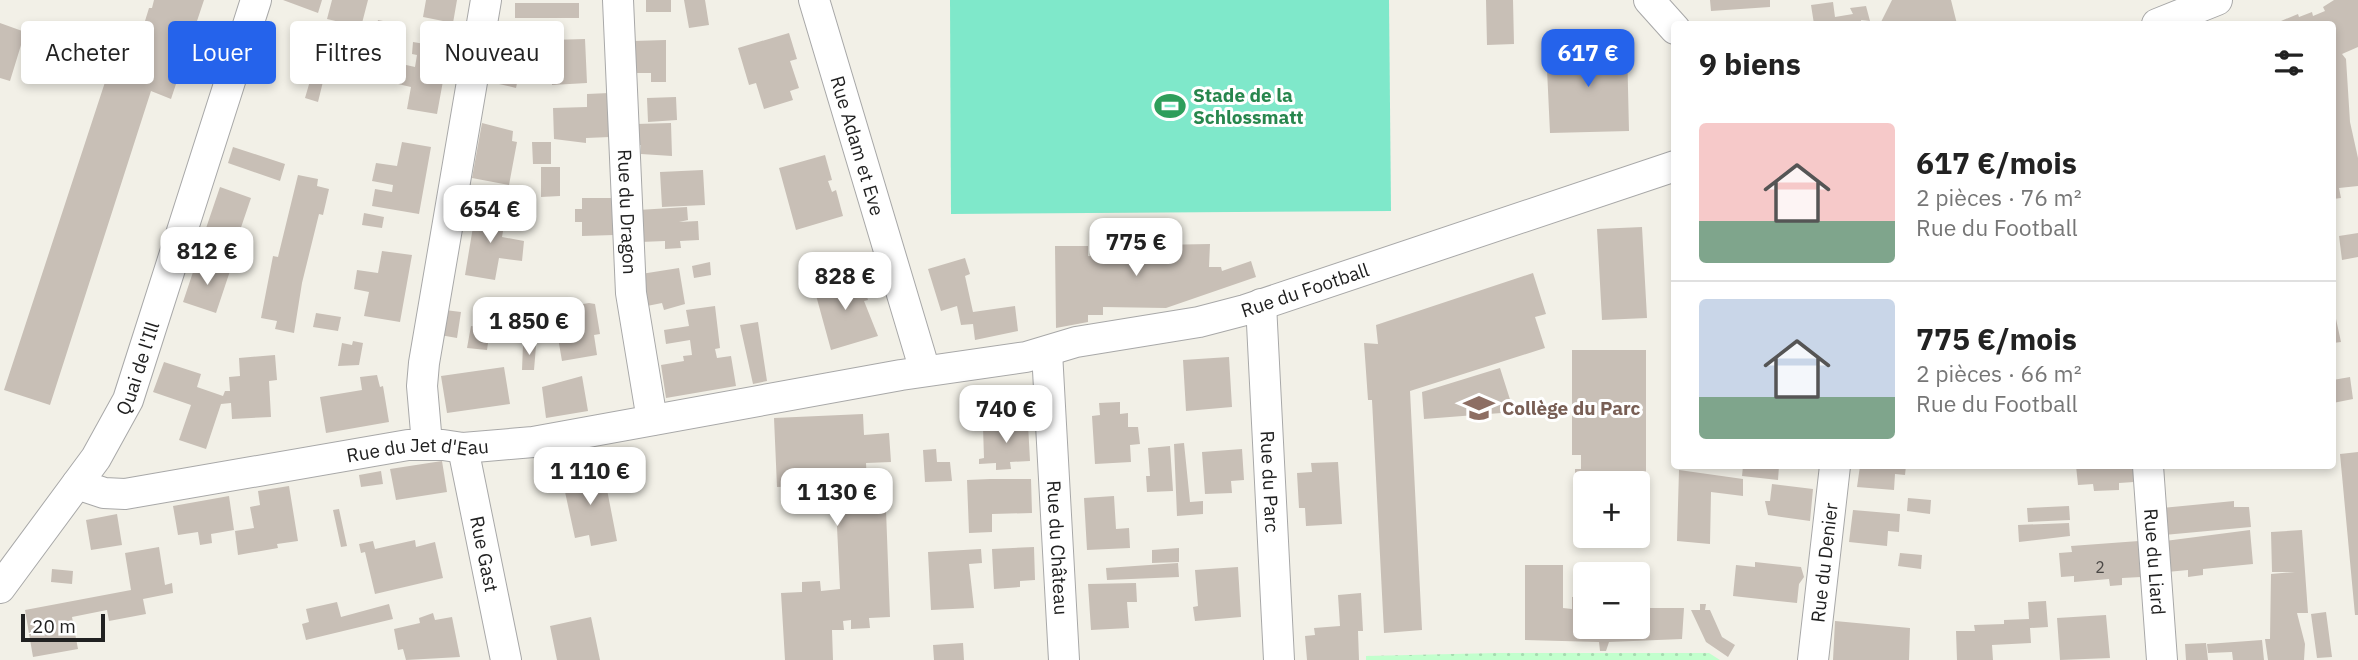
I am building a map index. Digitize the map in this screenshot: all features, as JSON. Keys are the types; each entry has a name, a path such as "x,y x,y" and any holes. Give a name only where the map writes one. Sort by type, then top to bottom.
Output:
{"street":[{"name":"Quai de l'Ill","path":"0,588 96,458 128,400 257,0"},
{"path":"427,444 422,386 424,363 486,0"},
{"name":"Rue du Dragon","path":"618,0 631,293 652,420"},
{"name":"Rue Adam et Eve","path":"814,0 925,371"},
{"path":"1649,0 1671,25"},
{"path":"2164,21 2217,0"},
{"name":"Rue du Football","path":"925,371 980,365 1047,352 1076,342 1199,321 1261,304 1671,167"},
{"name":"Rue du Parc","path":"1261,304 1279,660"},
{"name":"Rue du Château","path":"1047,352 1064,660"},
{"name":"Rue du Jet d'Eau","path":"77,484 103,493 125,494 427,444 463,448 533,442 925,371"},
{"name":"Rue Gast","path":"463,448 506,660"},
{"name":"Rue du Denier","path":"1813,660 1835,469"},
{"name":"Rue du Liard","path":"2148,469 2162,660"}],"green space":[{"name":"Stade de la Schlossmatt","path":"950,0 1389,0 1391,211 951,214"},
{"path":"1709,653 1720,660 1366,660 1366,656"}],"building":[{"path":"154,0 204,0 197,21 168,21 168,84 176,84 171,99 151,91 50,405 4,390 104,84 154,84 154,21 145,21 149,8 152,8"},
{"path":"283,0 322,0 318,13"},
{"path":"332,0 368,0 363,21 327,19"},
{"path":"426,0 457,0 453,21 423,17"},
{"path":"646,0 671,0 671,12 646,12"},
{"path":"684,0 705,0 709,25 689,28"},
{"path":"1486,0 1513,0 1514,44 1487,45"},
{"path":"1710,0 1770,0 1770,7 1711,11"},
{"path":"1892,0 1951,0 1956,21 1882,21"},
{"path":"2334,0 2358,0 2358,47 2342,54 2346,59 2350,122 2358,158 2358,186 2339,188 2341,198 2336,199 2336,21 2281,21 2298,14 2299,17 2312,12 2313,16 2325,11 2323,7"},
{"path":"1833,2 1835,17 1853,14 1850,8 1866,6 1870,21 1814,21 1811,5"},
{"path":"515,3 579,3 579,18 515,18"},
{"path":"0,23 21,31 21,45 10,81 0,78"},
{"path":"789,33 797,59 790,61 799,88 790,91 793,100 764,109 756,83 749,85 738,48"},
{"path":"585,39 587,83 552,85 564,84 564,40"},
{"path":"666,40 666,82 651,82 651,73 634,73 633,41"},
{"path":"413,42 420,43 420,84 442,84 437,114 407,109 411,87 398,84 406,84 406,65 415,67 417,55 412,54"},
{"path":"1627,46 1629,131 1550,133 1546,48"},
{"path":"309,84 322,84 318,102 305,98"},
{"path":"499,84 517,84 516,88"},
{"path":"609,93 610,137 586,138 586,143 554,139 553,108 587,107 587,94"},
{"path":"676,97 677,120 648,122 647,98"},
{"path":"482,123 513,131 512,141 517,142 509,185 472,178"},
{"path":"671,123 672,156 641,154 641,145 636,145 636,124"},
{"path":"402,142 431,147 419,214 372,206 375,189 392,192 393,185 372,181 376,163 397,166"},
{"path":"532,142 551,142 551,164 533,164"},
{"path":"233,147 285,164 280,181 228,163"},
{"path":"825,155 832,180 828,181 832,192 836,190 843,216 796,230 779,168"},
{"path":"541,167 560,167 560,196 541,197"},
{"path":"703,170 705,205 662,207 660,172"},
{"path":"298,175 318,179 317,186 329,189 323,215 319,214 302,283 294,333 275,329 277,321 261,318 273,256 278,257"},
{"path":"220,187 251,198 233,251 202,240"},
{"path":"582,198 613,198 614,235 582,236 582,222 575,222 575,209 582,209"},
{"path":"687,207 688,220 679,222 698,221 699,240 680,241 681,248 665,249 665,241 640,242 638,210"},
{"path":"476,209 506,214 502,237 524,241 522,261 499,258 495,280 465,275"},
{"path":"364,213 384,217 382,228 362,225"},
{"path":"1642,227 1647,318 1602,320 1597,229"},
{"path":"2358,233 2358,257 2342,260 2339,236"},
{"path":"1210,244 1209,267 1221,267 1222,271 1251,261 1256,277 1166,308 1103,307 1103,315 1088,315 1088,322 1056,328 1055,246 1088,246 1088,256 1101,257 1101,246"},
{"path":"382,251 412,255 400,322 364,316 369,292 354,289 357,270 378,273"},
{"path":"965,258 970,274 965,276 973,312 1015,306 1018,331 975,340 973,324 961,325 957,306 941,311 928,269"},
{"path":"208,261 231,268 216,313 183,302 194,269 204,272"},
{"path":"710,262 711,275 694,278 692,266"},
{"path":"679,268 685,304 664,310 662,303 647,306 641,274"},
{"path":"1533,273 1546,314 1535,317 1545,348 1410,391 1422,630 1384,633 1372,400 1368,400 1364,343 1378,344 1376,325"},
{"path":"860,274 868,300 864,301 878,336 831,350 814,288"},
{"path":"595,304 600,334 594,335 597,355 562,361 553,309"},
{"path":"715,306 720,348 715,349 717,358 731,356 736,386 666,398 661,365 684,361 683,356 692,355 690,340 666,344 664,330 689,326 686,310"},
{"path":"445,310 461,312 457,338 440,335"},
{"path":"316,313 341,317 338,331 313,327"},
{"path":"2336,319 2341,342 2336,343"},
{"path":"758,322 767,381 753,384 740,325"},
{"path":"471,326 490,329 487,350 467,348"},
{"path":"353,341 363,343 359,365 338,366 342,343 352,345"},
{"path":"523,344 536,346 534,370 522,370"},
{"path":"1572,350 1646,350 1646,471 1575,471 1581,469 1581,455 1572,455"},
{"path":"275,355 277,380 269,381 271,417 232,419 231,403 221,404 206,449 179,440 191,405 153,392 164,362 201,374 197,387 223,396 225,391 230,391 229,377 240,376 239,358"},
{"path":"1229,357 1232,407 1186,411 1183,360"},
{"path":"504,367 510,404 447,413 441,376"},
{"path":"1500,368 1514,412 1424,419 1422,392"},
{"path":"377,375 380,387 383,386 389,422 326,433 320,397 362,390 360,377"},
{"path":"582,376 588,411 546,418 542,387"},
{"path":"2350,377 2353,399 2336,402 2336,379"},
{"path":"1120,402 1120,414 1128,413 1128,427 1138,427 1140,444 1130,445 1131,462 1095,464 1092,416 1100,415 1099,403"},
{"path":"863,414 864,435 889,433 891,462 866,463 867,483 885,483 890,617 869,618 870,628 851,629 851,620 843,621 844,630 832,630 833,660 785,660 781,593 802,592 802,582 820,581 821,591 840,589 835,485 777,487 774,418"},
{"path":"1028,424 1030,461 1010,462 1011,469 996,470 996,463 979,464 979,459 984,458 983,427"},
{"path":"1184,443 1190,502 1203,501 1203,514 1177,516 1174,444"},
{"path":"1170,446 1173,491 1147,492 1146,476 1150,476 1148,448"},
{"path":"936,449 937,462 950,462 952,481 925,482 923,450"},
{"path":"1242,449 1244,480 1231,481 1232,493 1205,494 1202,452"},
{"path":"2358,452 2358,615 2355,615 2340,454"},
{"path":"442,461 447,492 396,500 390,469"},
{"path":"1338,462 1342,524 1306,526 1305,508 1299,508 1297,473 1312,472 1311,463"},
{"path":"603,469 617,541 591,546 589,535 575,538 562,478"},
{"path":"1743,469 1779,469 1778,480 1742,476"},
{"path":"1860,469 1906,469 1905,475 1895,474 1894,490 1857,487"},
{"path":"2076,469 2133,469 2134,482 2119,483 2119,490 2094,491 2093,484 2078,485"},
{"path":"1679,470 1743,479 1743,496 1711,492 1710,544 1677,541"},
{"path":"381,471 383,484 361,487 359,475"},
{"path":"1031,479 1032,513 992,514 992,532 969,533 967,480"},
{"path":"1772,484 1813,489 1810,521 1768,515 1765,501 1770,501"},
{"path":"289,486 298,541 277,544 278,548 238,555 235,531 254,528 250,507 260,505 258,491"},
{"path":"229,496 234,530 211,534 212,543 200,545 198,532 178,535 173,506"},
{"path":"1114,496 1116,529 1129,528 1130,548 1087,550 1084,498"},
{"path":"1908,498 1931,500 1930,514 1907,511"},
{"path":"2234,501 2234,507 2249,507 2251,527 2164,535 2162,508"},
{"path":"2069,506 2070,520 2028,522 2027,508"},
{"path":"339,509 347,546 341,547 333,510"},
{"path":"1853,510 1900,514 1899,532 1888,531 1887,546 1849,542"},
{"path":"117,514 122,545 91,550 86,520"},
{"path":"2069,523 2070,536 2019,542 2018,525"},
{"path":"2250,530 2253,564 2203,569 2203,575 2188,577 2188,570 2167,572 2165,541"},
{"path":"2302,530 2308,613 2297,613 2305,644 2304,660 2268,660 2265,639 2270,639 2271,574 2295,572 2272,572 2271,532"},
{"path":"415,540 416,547 435,542 443,578 375,594 365,552 361,553 359,544 373,541 375,549"},
{"path":"2139,541 2141,577 2122,578 2122,585 2110,586 2109,579 2074,582 2074,576 2061,577 2059,553 2072,552 2071,546"},
{"path":"159,547 165,585 172,583 173,593 143,599 146,614 109,621 107,610 72,617 78,649 33,657 25,610 131,590 125,553"},
{"path":"1034,547 1035,580 1020,581 1020,587 994,589 992,549"},
{"path":"1179,548 1179,562 1152,563 1152,550"},
{"path":"981,549 982,563 969,564 974,608 931,610 928,552"},
{"path":"1900,553 1922,555 1921,569 1898,566"},
{"path":"1755,562 1801,567 1804,577 1799,584 1797,603 1733,596 1736,565 1755,567"},
{"path":"1178,563 1179,577 1107,580 1106,568"},
{"path":"1525,565 1563,565 1563,608 1572,609 1573,597 1573,639 1650,639 1650,608 1684,608 1682,639 1609,642 1606,651 1600,651 1599,642 1525,640"},
{"path":"1238,567 1241,617 1195,621 1193,607 1198,606 1195,570"},
{"path":"52,569 73,571 72,584 51,582"},
{"path":"1136,583 1137,602 1127,602 1129,628 1091,630 1088,584"},
{"path":"1361,593 1363,631 1358,631 1359,660 1307,660 1305,636 1315,635 1314,628 1340,626 1338,595"},
{"path":"2046,601 2048,627 2030,628 2031,643 1992,645 1993,660 1957,660 1956,631 1975,631 1974,625 2004,624 2004,620 2029,619 2028,602"},
{"path":"337,602 341,617 389,604 393,619 306,640 302,624 309,622 306,609"},
{"path":"1700,604 1706,604 1705,610 1710,610 1722,637 1735,645 1728,657 1706,642 1691,610 1700,610"},
{"path":"2326,612 2332,657 2317,658 2311,614"},
{"path":"433,613 435,620 452,617 460,657 406,660 403,649 398,650 394,629 420,623 419,618"},
{"path":"2106,615 2110,658 2060,660 2057,618"},
{"path":"591,617 600,660 557,660 550,626"},
{"path":"1835,621 1910,628 1909,660 1833,660"},
{"path":"2262,640 2264,660 2233,660 2232,652 2208,653 2207,644"},
{"path":"963,643 964,660 934,660 933,645"},
{"path":"2206,643 2208,660 2186,660 2185,644"}],"place":[{"name":"Stade de la Schlossmatt","path":"1170,106"},
{"name":"Collège du Parc","path":"1479,408"}]}
